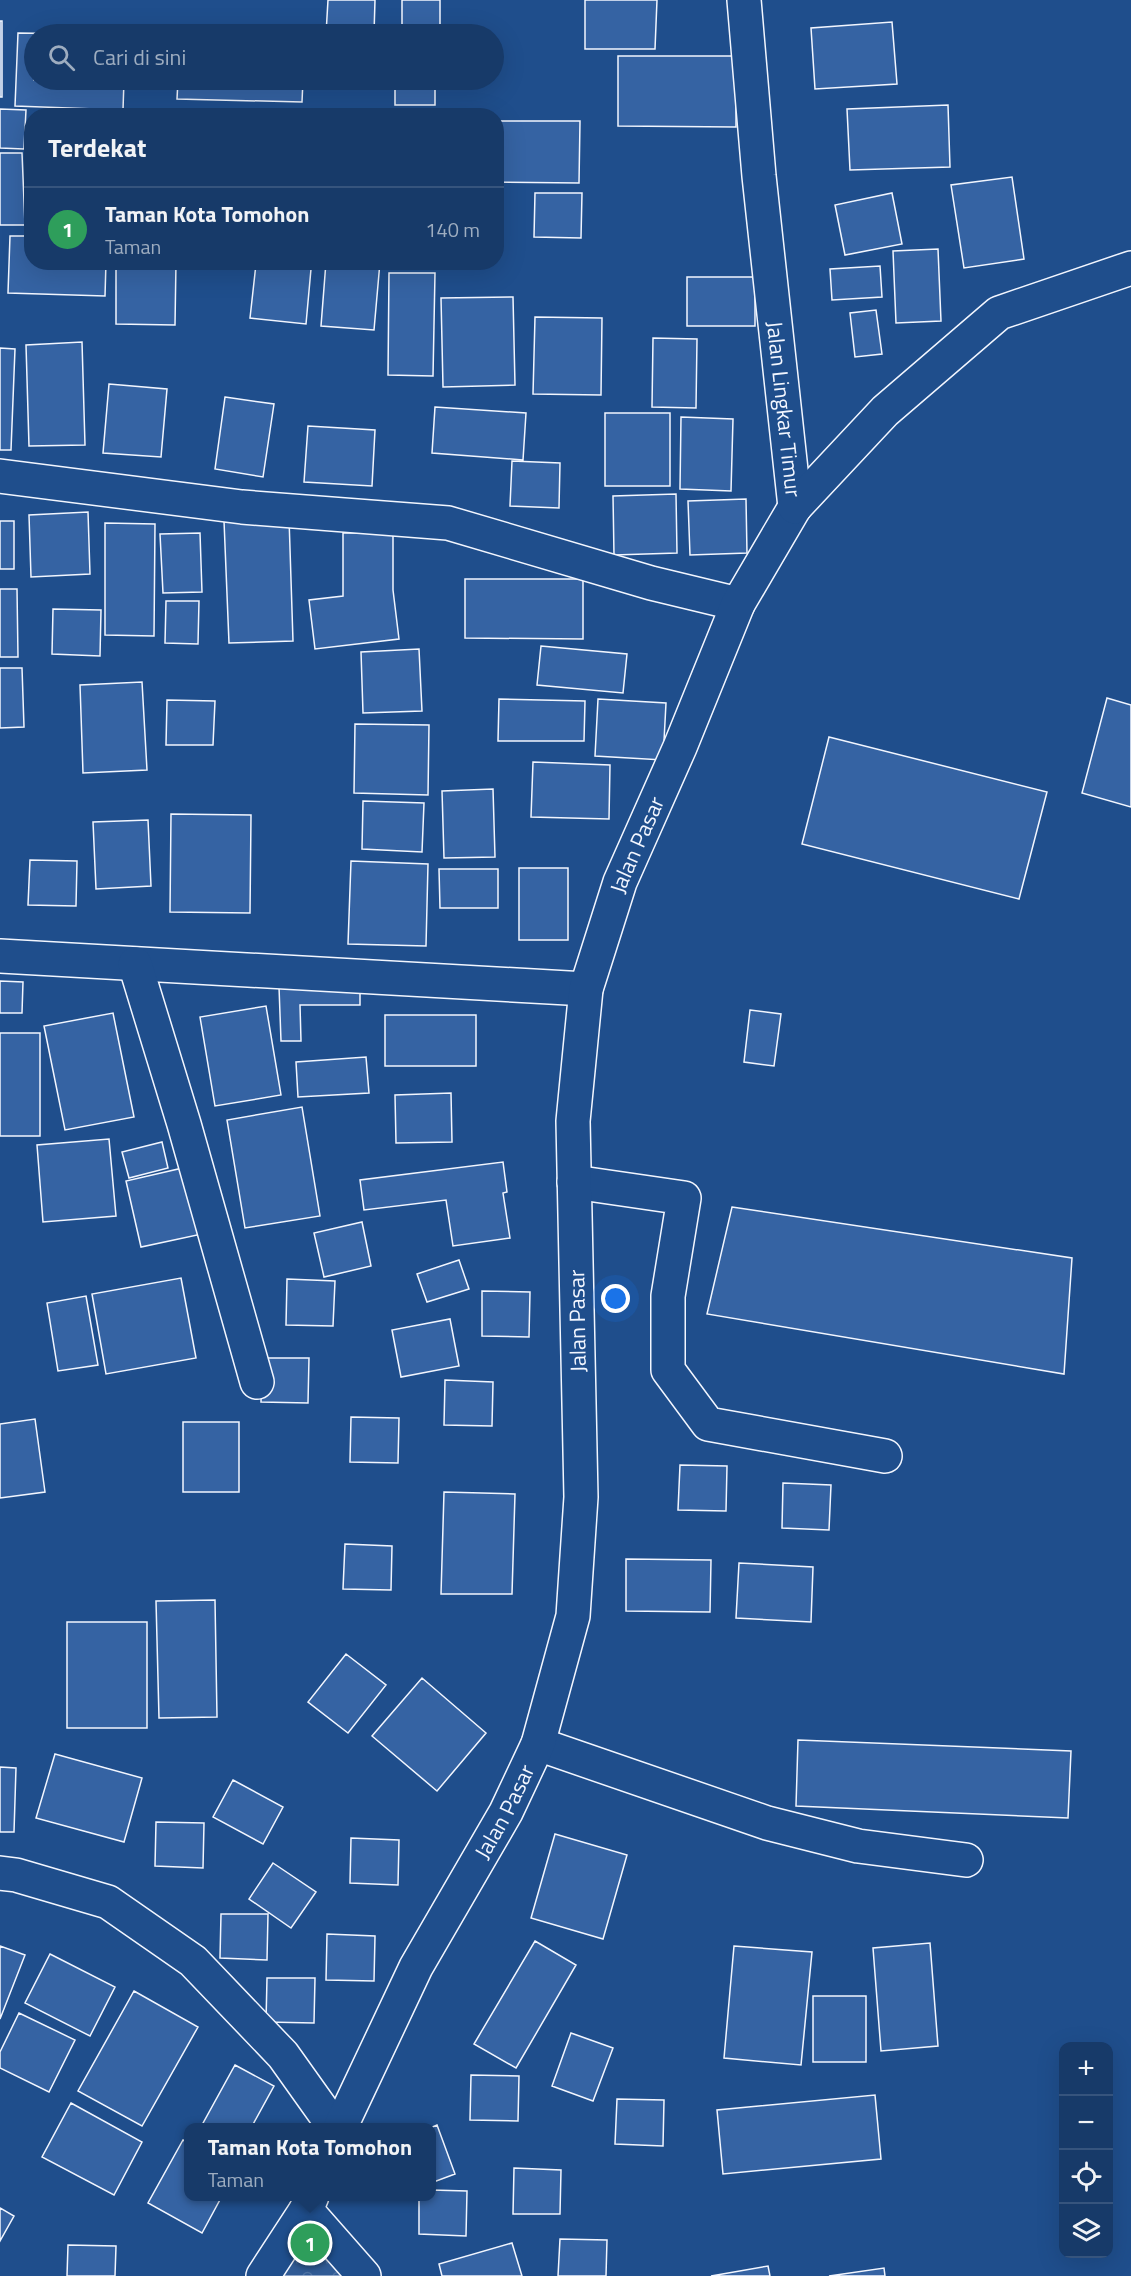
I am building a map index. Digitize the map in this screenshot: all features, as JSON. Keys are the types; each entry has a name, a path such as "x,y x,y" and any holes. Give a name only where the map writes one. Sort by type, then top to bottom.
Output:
{"street":[{"name":"Jalan Lingkar Timur","path":"744,0 759,176 795,507"},
{"name":"Jalan Lingkar Timur","path":"795,507 885,411 999,313 1131,268"},
{"path":"0,476 242,507 448,523 651,583 738,604"},
{"name":"Jalan Pasar","path":"342,2123 416,1967 506,1812 538,1744 573,1616 581,1497 573,1121 586,990 620,882 680,747 738,604 795,507"},
{"path":"0,956 586,990"},
{"path":"135,964 184,1124 257,1382"},
{"path":"574,1182 684,1198 668,1296 668,1370 708,1424 885,1456"},
{"path":"538,1744 767,1823 858,1846 966,1860"},
{"path":"0,1873 16,1875 108,1902 193,1961 283,2055 332,2123"},
{"path":"263,2276 309,2203 364,2276"}],"green space":[{"path":"306,2210 364,2276 263,2276"}],"building":[{"path":"328,0 375,0 374,24 327,24"},
{"path":"402,0 440,0 440,24 402,24"},
{"path":"585,0 657,0 655,49 585,49"},
{"path":"0,21 2,21 2,97 0,97"},
{"path":"892,22 897,84 815,89 811,28"},
{"path":"18,33 24,33 24,90 124,90 123,108 15,106"},
{"path":"618,56 736,56 736,127 618,126"},
{"path":"177,90 303,90 302,102 177,99"},
{"path":"395,90 435,90 435,105 395,105"},
{"path":"948,105 950,167 850,170 847,109"},
{"path":"0,109 24,110 24,149 0,148"},
{"path":"504,121 580,121 579,183 504,182"},
{"path":"0,153 22,153 24,225 0,225"},
{"path":"1012,177 1024,259 964,268 951,185"},
{"path":"535,193 582,193 581,238 534,237"},
{"path":"892,193 902,244 845,255 835,205"},
{"path":"10,236 24,236 24,270 106,270 105,296 8,293"},
{"path":"938,249 941,321 896,323 893,251"},
{"path":"880,266 882,297 832,300 830,269"},
{"path":"116,270 176,270 175,325 116,324"},
{"path":"255,270 311,270 306,324 250,318"},
{"path":"325,270 379,270 374,330 321,326"},
{"path":"389,273 435,273 433,376 388,375"},
{"path":"687,277 755,277 755,326 687,326"},
{"path":"513,297 515,385 443,387 441,298"},
{"path":"876,310 882,354 855,357 850,313"},
{"path":"535,317 602,318 601,395 533,394"},
{"path":"653,338 697,339 696,408 652,407"},
{"path":"82,342 85,445 29,446 26,345"},
{"path":"0,348 15,349 11,450 0,450"},
{"path":"109,384 167,389 161,457 103,453"},
{"path":"225,397 274,404 263,477 215,469"},
{"path":"435,407 526,413 523,460 432,453"},
{"path":"605,413 670,413 670,486 605,486"},
{"path":"681,417 733,419 731,491 680,489"},
{"path":"308,426 375,430 372,486 304,482"},
{"path":"512,461 560,463 559,508 510,506"},
{"path":"676,494 677,553 614,555 613,496"},
{"path":"746,499 747,553 690,555 688,501"},
{"path":"88,512 90,574 31,577 29,515"},
{"path":"289,518 293,641 229,643 224,521"},
{"path":"0,521 14,521 14,569 0,569"},
{"path":"105,523 155,524 154,636 105,635"},
{"path":"200,533 202,592 163,593 160,534"},
{"path":"343,533 393,533 393,590 399,639 315,649 309,600 343,596"},
{"path":"465,579 583,579 583,639 465,638"},
{"path":"0,589 17,589 18,657 0,657"},
{"path":"166,601 199,601 198,644 165,643"},
{"path":"53,609 101,610 100,656 52,654"},
{"path":"541,646 627,654 623,693 537,685"},
{"path":"419,649 422,711 363,713 361,652"},
{"path":"0,668 22,668 24,727 0,728"},
{"path":"142,682 147,770 83,773 80,685"},
{"path":"1107,698 1131,705 1131,807 1082,793"},
{"path":"499,699 585,701 584,741 498,741"},
{"path":"598,699 666,703 663,760 595,756"},
{"path":"167,700 215,701 213,745 166,745"},
{"path":"355,724 429,725 428,795 354,793"},
{"path":"829,737 1047,792 1019,899 802,844"},
{"path":"533,762 610,765 609,819 531,817"},
{"path":"493,789 495,857 444,858 442,791"},
{"path":"363,801 424,803 422,852 362,849"},
{"path":"171,814 251,815 250,913 170,912"},
{"path":"148,820 151,886 96,889 93,822"},
{"path":"30,860 77,861 76,906 28,905"},
{"path":"351,861 428,864 426,946 348,944"},
{"path":"519,868 568,868 568,940 519,940"},
{"path":"439,869 498,869 498,908 440,908"},
{"path":"0,981 23,982 22,1013 0,1013"},
{"path":"279,987 360,987 360,1005 300,1005 301,1041 281,1041"},
{"path":"266,1006 281,1095 215,1106 200,1017"},
{"path":"750,1010 781,1014 774,1066 744,1062"},
{"path":"113,1013 134,1117 65,1130 44,1026"},
{"path":"385,1015 476,1015 476,1066 385,1066"},
{"path":"0,1033 40,1033 40,1136 0,1136"},
{"path":"366,1057 369,1093 298,1097 296,1062"},
{"path":"451,1093 452,1142 396,1143 395,1095"},
{"path":"302,1107 320,1216 245,1228 227,1120"},
{"path":"109,1139 116,1216 43,1222 37,1145"},
{"path":"162,1142 168,1168 129,1178 122,1152"},
{"path":"503,1162 507,1192 503,1193 510,1238 453,1246 446,1200 364,1210 360,1180"},
{"path":"187,1167 202,1234 141,1247 126,1181"},
{"path":"732,1207 1072,1258 1064,1374 707,1314"},
{"path":"362,1222 371,1266 324,1277 314,1233"},
{"path":"459,1260 469,1289 427,1302 417,1274"},
{"path":"181,1278 196,1358 106,1374 92,1294"},
{"path":"287,1279 335,1281 333,1326 286,1325"},
{"path":"482,1291 530,1292 529,1337 482,1336"},
{"path":"86,1296 98,1365 58,1371 47,1303"},
{"path":"450,1319 459,1366 401,1377 392,1330"},
{"path":"262,1358 309,1358 308,1403 261,1402"},
{"path":"445,1380 493,1382 492,1426 444,1425"},
{"path":"351,1417 399,1418 398,1463 350,1462"},
{"path":"35,1419 45,1492 0,1498 0,1424"},
{"path":"183,1422 239,1422 239,1492 183,1492"},
{"path":"680,1465 727,1466 726,1511 678,1510"},
{"path":"783,1483 831,1485 829,1530 782,1528"},
{"path":"444,1492 515,1494 512,1594 441,1594"},
{"path":"345,1544 392,1546 391,1590 343,1589"},
{"path":"626,1559 711,1560 710,1612 626,1611"},
{"path":"739,1563 813,1567 811,1622 736,1618"},
{"path":"215,1600 217,1717 159,1718 156,1601"},
{"path":"67,1622 147,1622 147,1728 67,1728"},
{"path":"346,1654 386,1685 348,1733 308,1702"},
{"path":"422,1678 486,1733 437,1791 372,1736"},
{"path":"798,1740 1071,1751 1068,1818 796,1806"},
{"path":"55,1754 142,1778 124,1842 36,1818"},
{"path":"0,1767 16,1768 14,1832 0,1832"},
{"path":"233,1780 283,1807 263,1844 213,1817"},
{"path":"156,1822 204,1823 203,1868 155,1866"},
{"path":"555,1834 627,1855 603,1939 531,1918"},
{"path":"351,1838 399,1840 398,1885 350,1883"},
{"path":"273,1863 316,1892 291,1928 249,1899"},
{"path":"221,1914 268,1914 267,1960 220,1958"},
{"path":"327,1934 375,1936 374,1981 326,1980"},
{"path":"535,1941 576,1965 516,2068 474,2044"},
{"path":"930,1943 938,2046 881,2051 873,1948"},
{"path":"0,1946 25,1955 0,2019"},
{"path":"734,1946 812,1952 801,2065 724,2058"},
{"path":"50,1954 115,1987 90,2036 25,2003"},
{"path":"267,1978 315,1978 314,2023 266,2022"},
{"path":"134,1991 198,2027 142,2126 78,2091"},
{"path":"813,1996 866,1996 866,2062 813,2062"},
{"path":"19,2013 75,2040 49,2092 0,2068 0,2052"},
{"path":"571,2033 613,2048 593,2101 552,2086"},
{"path":"235,2065 274,2086 254,2123 203,2123"},
{"path":"471,2075 519,2076 518,2121 470,2120"},
{"path":"875,2095 881,2159 723,2174 717,2110"},
{"path":"617,2099 664,2100 663,2146 615,2144"},
{"path":"71,2103 142,2142 114,2195 42,2157"},
{"path":"436,2125 455,2174 436,2181"},
{"path":"183,2140 184,2201 219,2201 202,2233 148,2203"},
{"path":"514,2168 561,2170 560,2214 513,2214"},
{"path":"436,2190 467,2191 466,2236 419,2234 419,2201 436,2201"},
{"path":"0,2208 14,2216 0,2241"},
{"path":"560,2239 607,2240 606,2276 558,2276"},
{"path":"512,2243 522,2276 442,2276 439,2264"},
{"path":"68,2245 116,2246 115,2276 67,2276"},
{"path":"768,2266 770,2276 711,2276"},
{"path":"884,2268 885,2276 829,2276"}],"place":[{"name":"Taman Kota Tomohon","path":"310,2243"}]}
